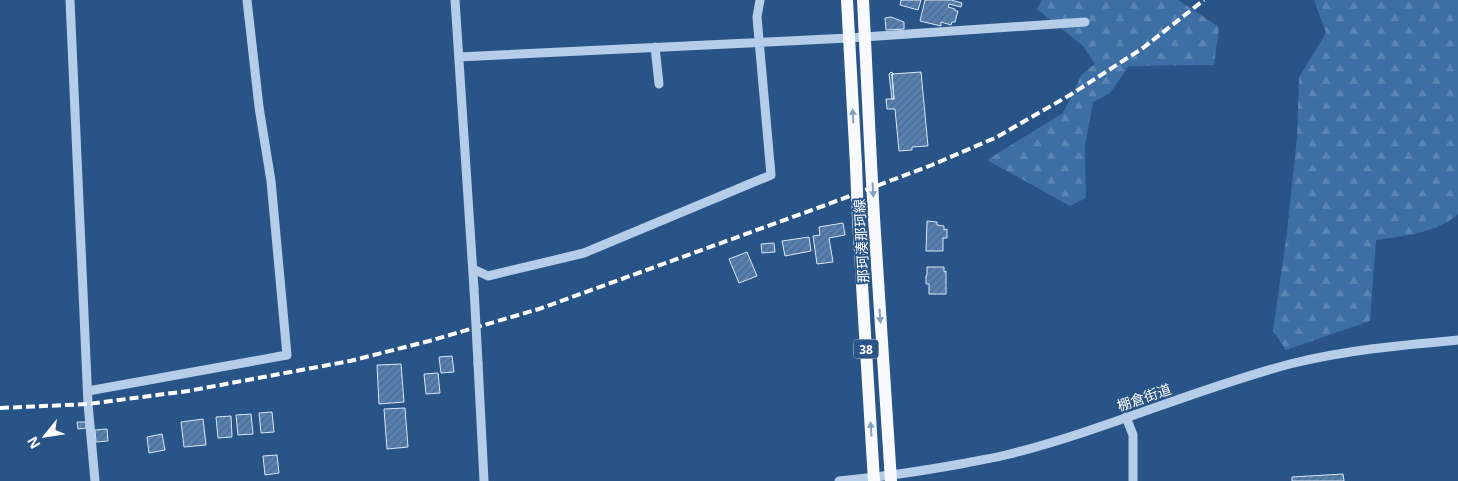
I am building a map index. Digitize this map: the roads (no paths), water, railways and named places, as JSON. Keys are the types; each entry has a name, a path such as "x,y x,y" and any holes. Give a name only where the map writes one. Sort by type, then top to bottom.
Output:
{"main road":[{"name":"那珂湊那珂線","path":"847,0 874,480"},
{"name":"那珂湊那珂線","path":"863,0 874,218 891,478"}],"street":[{"path":"70,0 88,391 94,481"},
{"path":"88,391 287,354 271,181 259,107 247,0"},
{"path":"455,0 473,269 484,481"},
{"path":"473,269 488,276 584,253 771,175 757,17 760,0"},
{"path":"459,57 849,38 1084,22"},
{"path":"655,47 659,84"},
{"name":"棚倉街道","path":"839,481 891,478 1009,454 1068,437 1208,389 1291,364 1382,347 1458,340"},
{"path":"1126,417 1133,435 1133,481"}],"railway":[{"path":"0,408 88,404 188,391 350,361 429,341 539,309 823,206 932,165 997,137 1070,95 1143,48 1204,0"}]}
